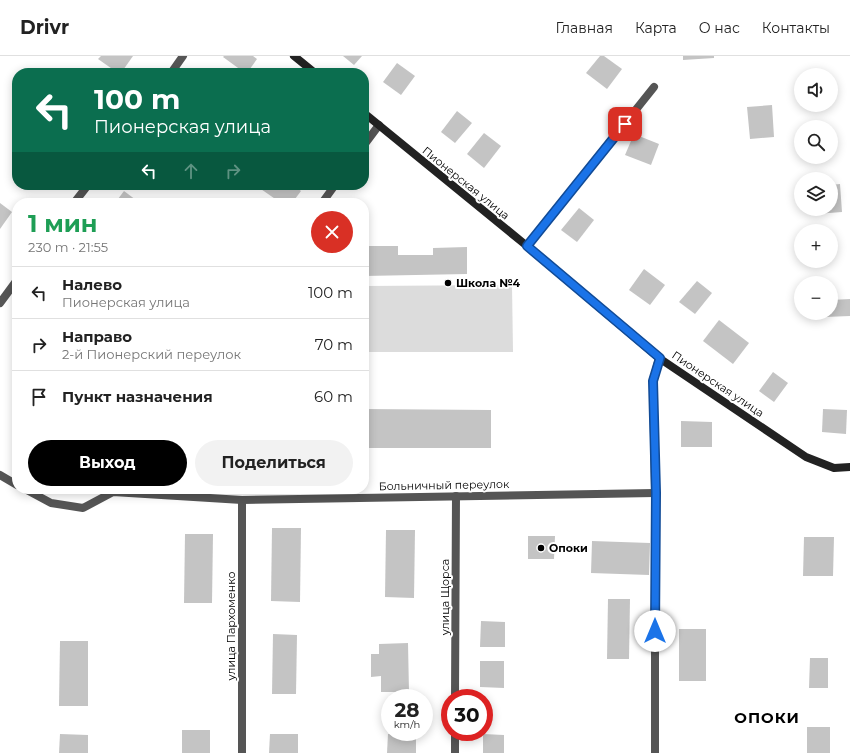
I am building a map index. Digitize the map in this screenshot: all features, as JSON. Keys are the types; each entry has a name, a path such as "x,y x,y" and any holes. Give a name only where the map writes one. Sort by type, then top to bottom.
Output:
{"street":[{"path":"175,68 183,56"},
{"path":"294,56 309,68"},
{"path":"527,246 654,87"},
{"name":"Пионерская улица","path":"369,117 527,246 660,358 806,457 834,468 850,467"},
{"path":"369,138 379,125"},
{"path":"78,198 84,190"},
{"path":"0,303 12,287"},
{"path":"655,753 656,493 653,381 660,358"},
{"path":"0,475 12,482"},
{"name":"Больничный переулок","path":"157,494 242,500 656,493"},
{"name":"Больничный переулок","path":"34,494 51,503 83,508 109,494"},
{"name":"улица Щорса","path":"455,689 456,496"},
{"name":"улица Пархоменко","path":"242,500 242,753"},
{"path":"455,741 455,753"}],"shaded area":[{"path":"512,285 513,352 369,352 369,286"}],"building":[{"path":"101,56 133,56 125,68 111,68 98,59"},
{"path":"253,56 257,59 251,68 238,68 223,57"},
{"path":"343,56 362,56 354,65"},
{"path":"600,56 604,56 622,69 607,89 586,73"},
{"path":"683,56 714,56 714,58 683,60"},
{"path":"397,63 415,76 401,95 383,82"},
{"path":"772,105 774,137 750,139 747,107"},
{"path":"457,111 472,123 455,143 441,132"},
{"path":"484,133 501,146 484,168 467,154"},
{"path":"634,134 659,144 651,165 625,155"},
{"path":"838,184 840,184 842,212 838,212"},
{"path":"262,190 301,191 296,198 274,198"},
{"path":"124,191 133,198 119,198"},
{"path":"0,203 12,212 0,229"},
{"path":"579,208 594,220 577,242 561,230"},
{"path":"369,246 398,246 398,255 433,255 433,248 467,247 467,274 369,276"},
{"path":"644,269 665,285 650,305 629,290"},
{"path":"697,281 712,293 695,314 679,302"},
{"path":"850,299 850,316 838,316 838,300"},
{"path":"719,320 749,343 733,364 703,341"},
{"path":"773,372 788,383 774,402 759,391"},
{"path":"369,409 491,410 491,448 369,448"},
{"path":"823,409 847,410 846,434 822,432"},
{"path":"681,421 712,422 712,447 681,447"},
{"path":"272,528 301,528 300,602 271,601"},
{"path":"386,530 415,530 414,598 385,597"},
{"path":"185,534 213,534 212,603 184,603"},
{"name":"Опоки","path":"528,536 555,536 554,559 528,559"},
{"path":"804,537 834,537 833,576 803,576"},
{"path":"592,541 650,543 649,575 591,573"},
{"path":"608,599 630,599 629,659 607,659"},
{"path":"481,621 505,622 505,647 480,647"},
{"path":"679,629 706,629 706,681 679,681"},
{"path":"273,634 297,635 296,694 272,694"},
{"path":"60,641 88,641 88,706 59,706"},
{"path":"408,643 409,689 381,689 381,676 371,677 371,654 379,654 379,644"},
{"path":"810,658 828,658 828,688 809,688"},
{"path":"480,661 504,661 504,688 480,687"},
{"path":"807,727 830,727 830,753 807,753"},
{"path":"182,730 210,730 210,753 182,753"},
{"path":"60,734 88,735 88,753 59,753"},
{"path":"270,734 298,734 298,753 269,753"},
{"path":"493,734 504,735 504,753 483,753 483,741 493,741"},
{"path":"388,741 416,741 416,753 387,753"}],"place":[{"name":"Школа №4","path":"448,283"},
{"name":"Опоки","path":"541,548"}],"district":[{"name":"ОПОКИ","path":"767,718"}],"route":[{"path":"625,124 527,246 660,358 653,381 656,493 655,631"}]}
